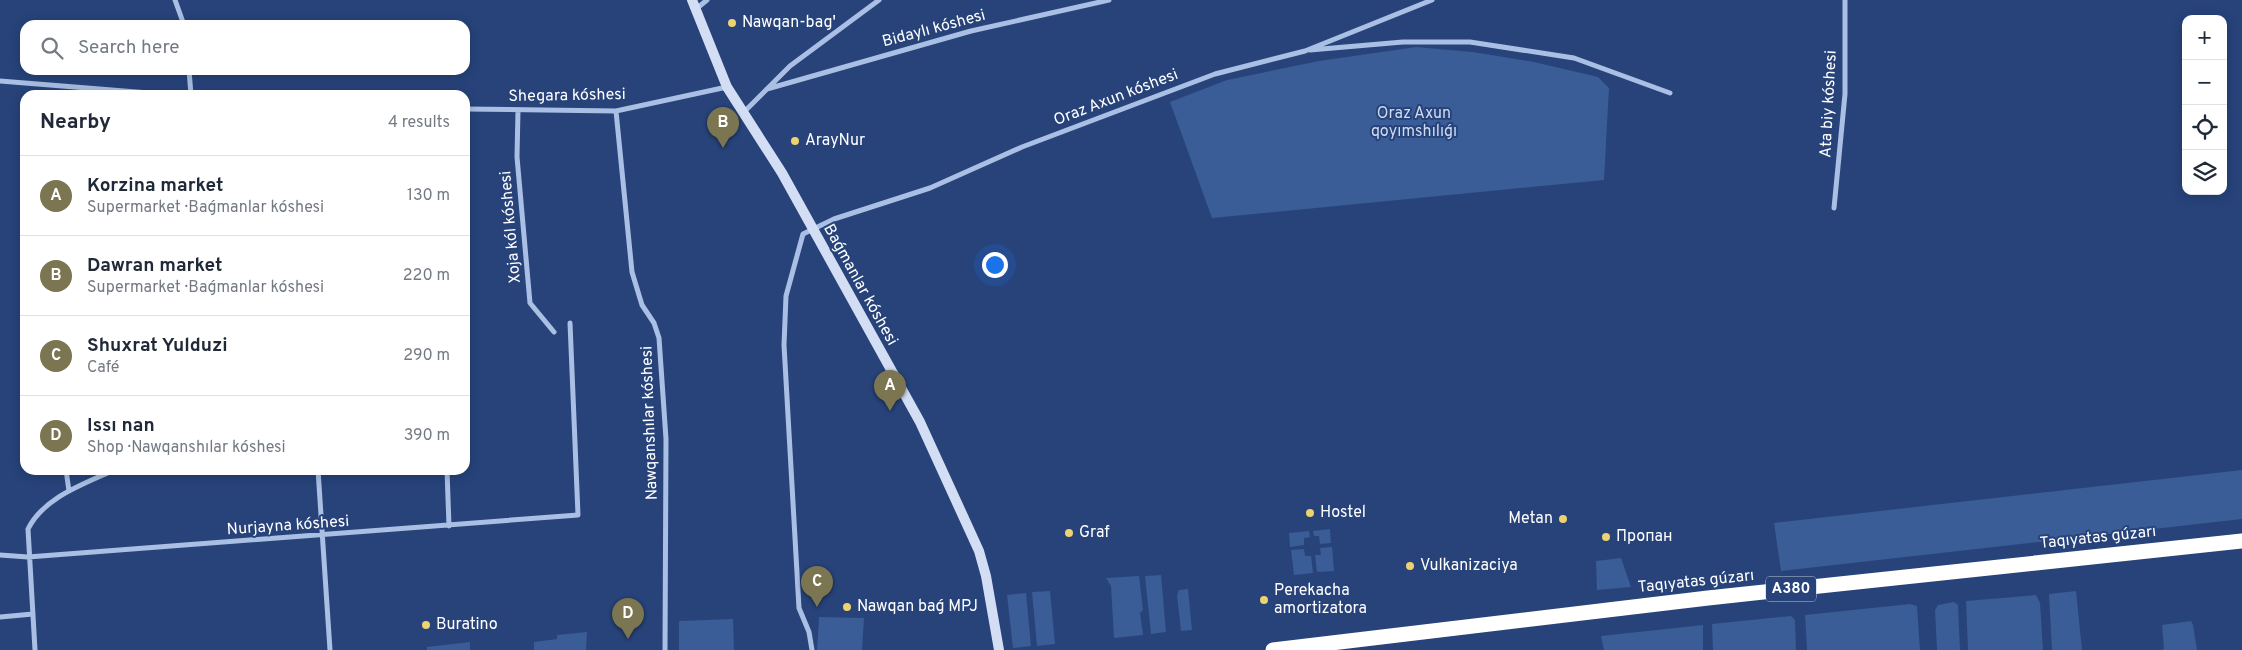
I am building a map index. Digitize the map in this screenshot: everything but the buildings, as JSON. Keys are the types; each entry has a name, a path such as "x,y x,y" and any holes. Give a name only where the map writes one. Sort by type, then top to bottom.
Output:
{"highway":[{"name":"Taqıyatas gúzarı","path":"1273,650 1708,598 2242,541"}],"street":[{"path":"176,0 182,20"},
{"path":"694,5 707,0"},
{"path":"743,113 803,56 879,0"},
{"name":"Bidaylı kóshesi","path":"767,89 971,31 1110,0"},
{"name":"Oraz Axun kóshesi","path":"813,230 834,219 930,188 1022,147 1215,74 1305,51 1432,0"},
{"name":"Ata biy kóshesi","path":"1834,208 1845,94 1845,0"},
{"name":"Baǵmanlar kóshesi","path":"694,5 727,87 782,173 920,422 970,529 986,576 999,650"},
{"path":"1305,51 1403,42 1470,42 1574,58 1670,93"},
{"path":"189,75 191,90"},
{"path":"0,81 112,90"},
{"name":"Shegara kóshesi","path":"470,109 616,111 727,87"},
{"name":"Xoja kól kóshesi","path":"518,111 517,157 530,303 554,332"},
{"name":"Nawqanshılar kóshesi","path":"616,111 632,272 642,305 654,323 659,338 666,439 665,650"},
{"path":"812,650 809,632 799,608 784,345 786,296 803,234 813,230"},
{"name":"Nurjayna kóshesi","path":"0,554 28,557 322,536 578,514 570,323"},
{"path":"67,475 69,491"},
{"path":"35,650 28,557 28,529 33,518 44,507 69,491 103,475"},
{"path":"318,475 330,650"},
{"path":"447,475 449,526"},
{"path":"0,617 33,614"},
{"path":"1321,650 1341,642"}],"green space":[{"name":"Oraz Axun qoyımshılıǵı","path":"1416,47 1473,52 1534,62 1598,77 1609,88 1604,180 1212,218 1170,102 1227,80 1319,61"},
{"path":"2242,470 2242,519 1781,571 1774,523"},
{"path":"1330,529 1331,543 1320,544 1319,536 1314,536 1313,531"},
{"path":"1309,531 1310,537 1304,538 1304,545 1290,547 1289,533"},
{"path":"1332,547 1334,571 1317,572 1315,555 1321,555 1320,548"},
{"path":"1304,549 1305,556 1311,556 1313,573 1294,575 1291,550"},
{"path":"1621,558 1631,587 1597,590 1596,561"},
{"path":"1161,575 1166,632 1151,634 1145,576"},
{"path":"1139,576 1143,610 1140,613 1143,635 1114,638 1111,586 1106,578"},
{"path":"1188,589 1192,630 1181,631 1177,595 1179,590"},
{"path":"1050,591 1055,644 1037,646 1032,592"},
{"path":"2076,591 2082,650 2052,650 2049,594"},
{"path":"1026,593 1031,646 1013,648 1007,595"},
{"path":"2036,595 2040,603 2043,650 1968,650 1966,601"},
{"path":"1954,602 1958,605 1960,650 1937,650 1935,610 1938,605"},
{"path":"1910,604 1917,606 1920,650 1807,650 1805,615"},
{"path":"1791,616 1795,620 1796,650 1713,650 1712,624"},
{"path":"819,617 864,618 862,650 817,650"},
{"path":"733,619 734,650 679,650 679,621"},
{"path":"2191,621 2197,650 2161,650 2164,649 2162,625"},
{"path":"1703,625 1703,650 1604,650 1601,636"},
{"path":"587,632 586,650 534,650 534,642 557,639 557,635"},
{"path":"470,642 470,650 427,650 427,647"}],"place":[{"name":"Nawqan-bag'","path":"732,23"},
{"name":"ArayNur","path":"795,141"},
{"name":"Dawran market","path":"723,148"},
{"name":"Korzina market","path":"890,411"},
{"name":"Hostel","path":"1310,513"},
{"name":"Metan","path":"1563,519"},
{"name":"Graf","path":"1069,533"},
{"name":"Пропан","path":"1606,537"},
{"name":"Vulkanizaciya","path":"1410,566"},
{"name":"Perekacha amortizatora","path":"1264,600"},
{"name":"Shuxrat Yulduzi","path":"817,607"},
{"name":"Nawqan baǵ MPJ","path":"847,607"},
{"name":"Buratino","path":"426,625"},
{"name":"Issı nan","path":"628,639"}]}
